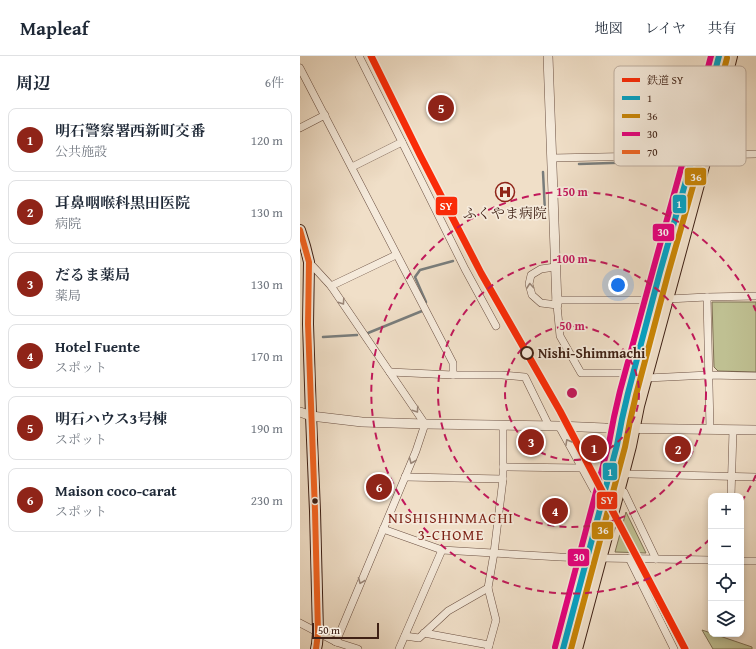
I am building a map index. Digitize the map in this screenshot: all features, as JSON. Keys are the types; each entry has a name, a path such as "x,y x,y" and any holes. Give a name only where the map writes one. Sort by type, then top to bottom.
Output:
{"highway":[{"path":"716,66 719,56"},
{"path":"728,66 731,56"},
{"path":"563,649 617,445 625,406 652,300 690,166"},
{"path":"576,649 630,446 638,406 647,378 703,166"}],"main road":[{"path":"300,230 308,262 304,290 315,511 318,632 316,648"}],"street":[{"path":"359,56 465,269 496,326"},
{"path":"548,56 556,303 560,336 581,373 634,374"},
{"path":"300,68 453,363 454,375"},
{"path":"300,128 325,115"},
{"path":"352,167 402,142"},
{"path":"746,154 756,154"},
{"path":"552,158 614,157"},
{"path":"331,286 396,255"},
{"path":"308,262 331,286 425,424"},
{"path":"555,267 541,269 530,275 529,284 532,295 541,304 652,300"},
{"path":"668,299 756,296"},
{"path":"707,297 710,429"},
{"path":"390,372 525,376 594,490 603,498"},
{"path":"647,378 709,375 756,376"},
{"path":"300,412 310,416 362,422 756,430"},
{"path":"336,642 416,451 425,424"},
{"path":"424,633 488,647 496,620 488,588 503,479 503,426"},
{"path":"731,493 733,430"},
{"path":"503,467 582,468"},
{"path":"623,473 756,477"},
{"path":"405,477 503,479"},
{"path":"619,489 624,492 656,559"},
{"path":"383,530 442,550 587,558"},
{"path":"399,649 442,550"},
{"path":"601,558 708,560"},
{"path":"629,558 674,649"},
{"path":"744,561 756,561"},
{"path":"405,636 419,638 448,611 488,588"},
{"path":"300,623 336,642 358,649"}],"green space":[{"path":"712,302 756,302 756,372 718,371 714,367"},
{"path":"626,512 646,553 615,552"},
{"path":"702,630 708,632 708,637 723,637 752,647 752,649 713,649"}],"waterway":[{"path":"579,164 614,163"},
{"path":"543,172 545,212"},
{"path":"426,302 415,277 420,270 453,261"},
{"path":"368,333 422,311"},
{"path":"323,337 357,335"}],"rail line":[{"name":"SY","path":"371,56 481,273 560,411 685,649"}],"transit line":[{"name":"30","path":"708,66 711,56"},
{"name":"1","path":"716,66 719,56"},
{"name":"36","path":"725,66 727,58"},
{"name":"30","path":"555,647 609,443 620,391 682,166"},
{"name":"1","path":"563,649 617,445 628,393 690,166"},
{"name":"36","path":"571,649 625,447 636,395 699,166"},
{"name":"70","path":"300,230 309,262 308,324 318,633 316,649"}],"place":[{"name":"明石ハウス3号棟","path":"441,108"},
{"name":"ふくやま病院","path":"505,192"},
{"name":"Nishi-Shimmachi","path":"527,353"},
{"name":"だるま薬局","path":"531,442"},
{"name":"明石警察署西新町交番","path":"594,448"},
{"name":"耳鼻咽喉科黒田医院","path":"678,449"},
{"name":"Maison coco-carat","path":"379,487"},
{"name":"Hotel Fuente","path":"555,511"}],"district":[{"name":"NISHISHINMACHI 3-CHOME","path":"451,526"}]}
